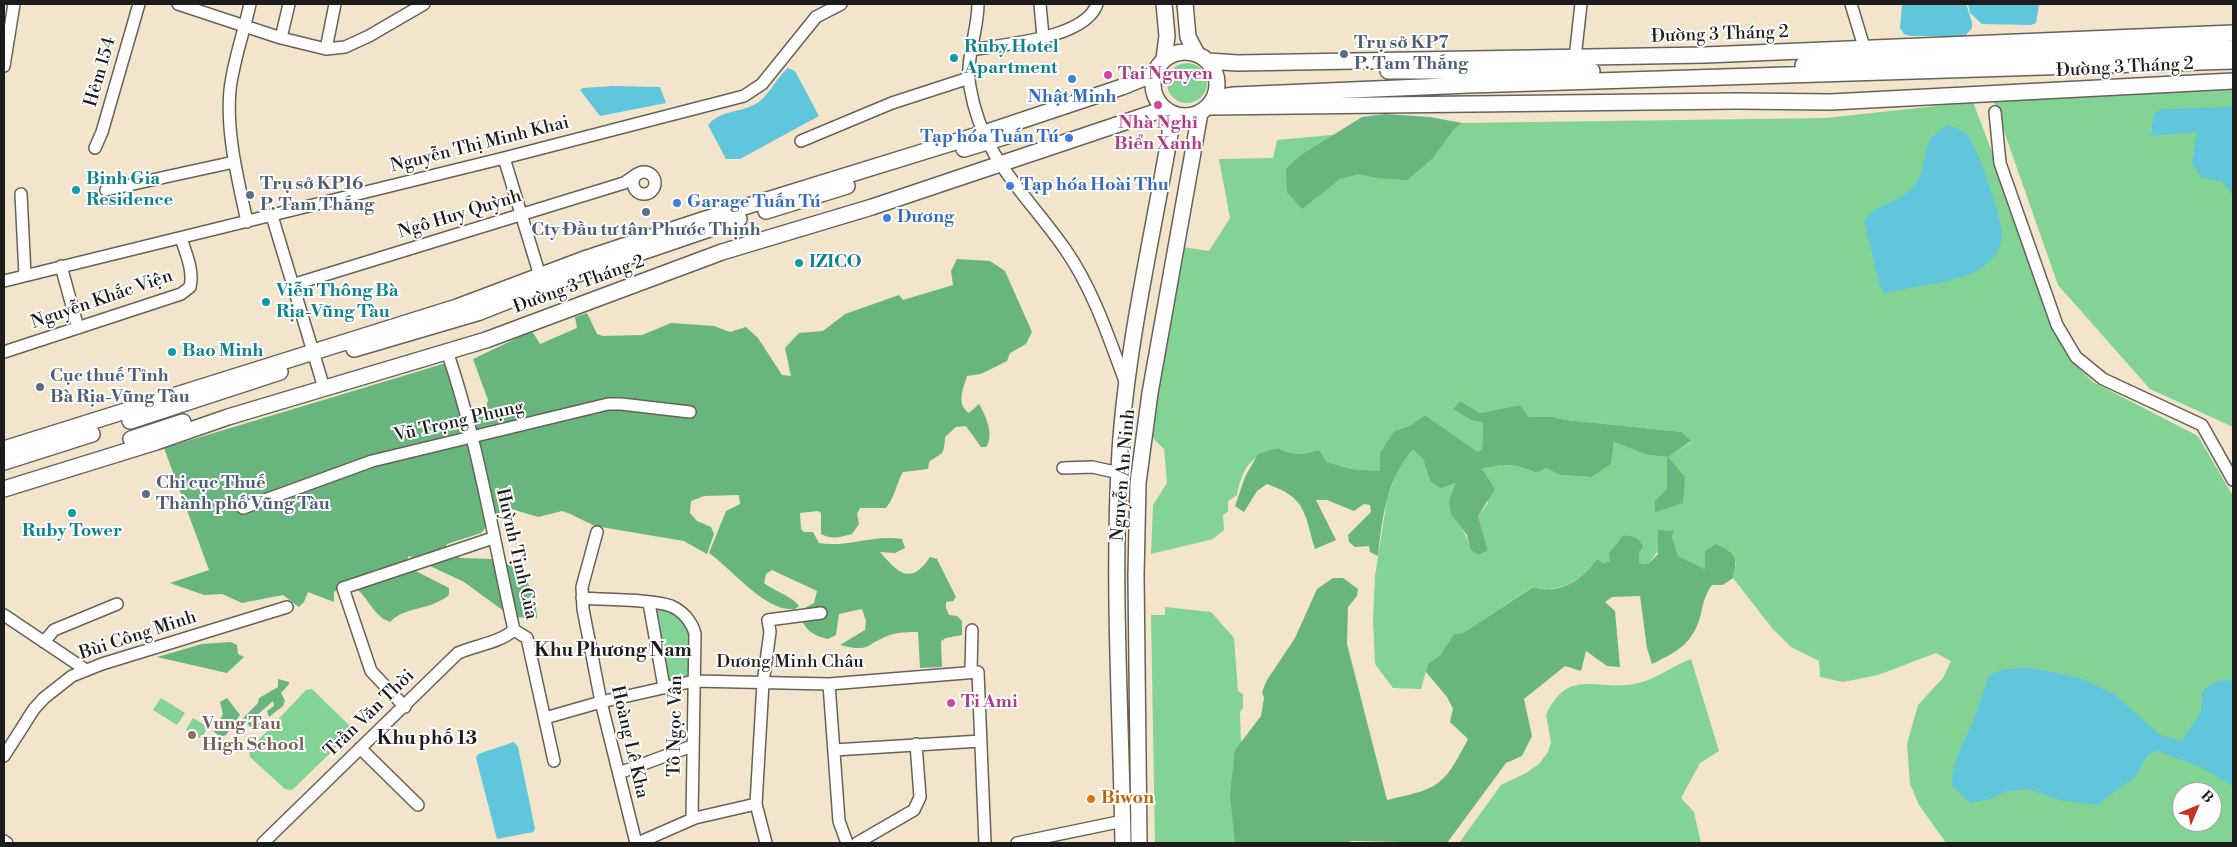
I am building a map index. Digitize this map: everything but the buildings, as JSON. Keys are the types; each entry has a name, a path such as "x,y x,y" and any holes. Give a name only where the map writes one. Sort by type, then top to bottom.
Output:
{"main road":[{"path":"1164,4 1167,36 1164,59 1153,80 1165,108 1180,116 1208,106 1218,80 1188,38 1185,4"},
{"name":"Đường 3 Tháng 2","path":"1206,62 1705,55 2233,33"},
{"name":"Đường 3 Tháng 2","path":"1206,62 1582,71 1863,63 2233,48"},
{"path":"1164,59 1174,53 1186,52 1206,62"},
{"name":"Đường 3 Tháng 2","path":"1208,106 1234,95 1469,85 2233,61"},
{"name":"Đường 3 Tháng 2","path":"4,449 436,319 540,276 986,138 1122,87 1153,80"},
{"name":"Đường 3 Tháng 2","path":"1208,106 1737,100 1831,102 2233,82"},
{"name":"Nguyễn An Ninh","path":"1139,843 1136,575 1138,483 1150,394 1208,106"},
{"name":"Đường 3 Tháng 2","path":"8,483 222,409 323,384 442,350 593,289 691,259 850,206 1165,108"},
{"name":"Nguyễn An Ninh","path":"1123,843 1118,577 1120,473 1126,385 1170,134 1165,108"},
{"name":"Đường 3 Tháng 2","path":"436,319 480,312 686,232"},
{"name":"Đường 3 Tháng 2","path":"4,462 314,356"},
{"path":"1126,385 1150,394"},
{"path":"1125,417 1146,418"},
{"path":"1118,577 1136,575"}],"street":[{"path":"4,66 14,4"},
{"name":"Hẻm 154","path":"95,148 102,132 139,4"},
{"path":"178,4 281,38 326,49 345,46 369,36 424,4"},
{"path":"248,222 234,162 229,115 230,87 250,4"},
{"path":"281,38 289,4"},
{"path":"326,49 335,4"},
{"name":"Nguyễn Thị Minh Khai","path":"4,280 248,222 744,96 762,84 816,17 841,4"},
{"path":"978,4 969,78 986,138 996,160 1076,266 1108,336 1126,385"},
{"path":"1040,4 1043,37"},
{"path":"972,50 1071,30 1088,18 1097,4"},
{"path":"1575,58 1581,4"},
{"path":"1851,4 1864,47 1863,63"},
{"path":"801,141 892,103 969,78"},
{"path":"1995,112 2000,163 2057,325 2076,357 2103,379 2202,425 2233,480"},
{"path":"504,158 540,276"},
{"path":"106,190 234,162"},
{"name":"Ngô Huy Quỳnh","path":"292,286 624,183 637,174"},
{"path":"21,194 25,275"},
{"path":"272,216 323,384"},
{"name":"Nguyễn Khắc Viện","path":"4,352 181,294 190,287 192,281 190,265 181,238"},
{"path":"61,266 78,328"},
{"name":"Huỳnh Tịnh Của","path":"442,350 461,393 514,630 527,638 554,761"},
{"name":"Vũ Trọng Phụng","path":"243,508 372,461 608,404 690,412"},
{"path":"1063,468 1092,467 1120,473"},
{"name":"Hoàng Lê Kha","path":"597,532 582,586 582,598 601,702 637,843"},
{"path":"405,707 370,670 343,588 493,538"},
{"name":"Tô Ngọc Vân","path":"582,598 672,606 683,613 692,625 695,634 692,818"},
{"name":"Tô Ngọc Vân","path":"649,603 664,688"},
{"path":"44,642 54,630 117,604"},
{"name":"Bùi Công Minh","path":"4,756 44,698 72,676 288,607"},
{"path":"766,843 756,804 763,682 770,632 768,620 821,612"},
{"path":"4,615 86,670"},
{"name":"Trần Văn Thời","path":"264,843 458,653 472,646 506,637 514,630"},
{"path":"972,630 981,741 985,843"},
{"name":"Dương Minh Châu","path":"546,718 601,702 694,681 830,684 974,671"},
{"path":"830,684 839,821 847,843"},
{"path":"834,750 981,741"},
{"path":"857,843 914,810 920,797 916,744"},
{"path":"618,773 692,746"},
{"path":"360,748 418,805"},
{"path":"637,843 692,818 756,804"},
{"path":"1017,843 1123,821"}],"green space":[{"path":"1191,63 1198,66 1204,72 1207,83 1206,91 1198,100 1191,103 1183,103 1176,100 1168,91 1167,79 1170,72 1179,64"},
{"path":"2233,88 2233,427 2150,389 2058,285 1992,97"},
{"path":"1973,102 2072,362 2093,382 2198,436 2233,496 2233,843 1946,843 1919,805 1910,784 1907,744 1918,705 1943,678 1951,661 1936,653 1878,675 1843,682 1820,677 1819,661 1791,647 1772,628 1733,578 1736,562 1705,551 1705,569 1678,556 1672,536 1674,531 1648,564 1639,563 1639,552 1604,563 1597,559 1584,574 1569,584 1552,589 1532,587 1463,633 1454,634 1440,655 1428,664 1421,689 1393,688 1375,664 1373,619 1375,576 1387,499 1399,466 1413,448 1423,459 1430,481 1457,483 1452,496 1452,512 1463,529 1470,549 1488,550 1478,516 1488,503 1482,469 1510,465 1537,473 1546,468 1560,475 1592,477 1611,464 1614,442 1647,455 1667,457 1691,442 1682,432 1553,417 1529,417 1520,405 1480,413 1460,401 1453,409 1471,420 1483,423 1482,449 1478,452 1425,415 1410,426 1394,431 1380,452 1380,471 1351,469 1327,462 1319,450 1298,454 1278,448 1268,451 1254,459 1245,470 1237,495 1228,501 1228,512 1223,515 1224,530 1213,539 1151,554 1153,505 1167,483 1164,449 1151,436 1182,247 1209,251 1230,218 1219,159 1273,158 1277,140 1461,123 1826,118","holes":["1668,458 1683,502 1662,509 1655,501 1667,489"]},
{"path":"1385,114 1430,117 1462,123 1453,130 1433,158 1407,180 1377,178 1358,174 1340,179 1302,209 1287,192 1286,169 1301,155 1362,117"},
{"path":"957,259 990,261 1005,271 1032,332 1026,344 1010,353 1007,361 981,374 967,376 962,396 963,405 969,413 979,404 986,419 990,437 986,447 981,447 966,426 956,427 945,437 943,451 929,462 928,469 903,472 886,508 860,508 857,514 859,524 852,534 836,537 825,536 821,534 821,513 818,511 800,513 801,529 804,532 813,532 819,543 840,544 881,538 902,539 905,548 895,553 880,552 893,566 905,573 911,574 917,571 930,557 937,559 956,597 953,601 946,602 946,608 949,615 957,616 962,621 962,635 946,638 941,641 942,667 920,668 918,632 893,634 863,648 840,645 865,630 866,621 862,609 839,614 836,635 828,639 815,635 806,627 801,619 806,607 814,603 817,591 772,570 766,574 764,583 792,599 799,606 795,609 773,604 750,588 709,553 726,511 740,504 739,495 704,496 691,501 690,513 697,521 711,527 714,534 707,554 684,541 595,526 562,511 538,517 505,507 481,533 447,544 445,549 460,558 493,559 521,569 535,598 537,618 512,617 464,582 409,556 404,565 449,588 449,595 433,604 403,613 390,622 375,611 361,593 350,587 343,587 334,592 334,602 308,592 304,602 299,607 283,595 242,603 222,594 204,595 170,583 209,570 164,448 446,363 459,371 461,393 472,415 483,417 488,400 473,359 532,331 540,344 577,328 575,317 587,313 597,334 603,336 642,335 671,323 714,326 730,332 746,327 758,338 782,375 791,376 785,348 799,333 823,331 845,314 899,295 903,300 953,285 951,271"},
{"path":"1460,401 1480,413 1520,405 1529,417 1553,417 1682,432 1691,441 1668,457 1685,477 1683,503 1655,512 1655,501 1667,489 1667,457 1647,455 1614,442 1611,464 1592,477 1560,475 1546,468 1537,473 1510,465 1482,469 1495,489 1478,516 1488,550 1478,555 1470,549 1467,535 1451,514 1449,501 1456,483 1440,488 1430,481 1423,459 1413,449 1397,473 1387,499 1378,556 1370,552 1369,546 1355,547 1349,542 1348,535 1371,512 1370,505 1364,504 1354,511 1327,500 1316,500 1336,540 1315,549 1302,508 1297,501 1280,489 1267,484 1257,491 1244,512 1235,506 1245,477 1258,454 1278,448 1298,454 1319,450 1327,462 1351,469 1380,471 1380,452 1394,431 1410,426 1425,415 1478,452 1482,449 1483,423 1471,420 1453,409"},
{"path":"1658,530 1674,531 1672,536 1678,556 1705,569 1705,551 1716,544 1728,550 1735,560 1733,578 1723,585 1712,585 1705,599 1698,624 1689,640 1670,655 1652,664 1647,648 1640,596 1612,597 1605,602 1615,611 1620,667 1607,666 1586,651 1581,671 1565,666 1524,699 1532,736 1522,756 1506,763 1447,843 1353,841 1342,843 1235,843 1230,795 1235,750 1261,716 1264,698 1262,692 1267,680 1295,638 1317,589 1333,578 1343,578 1358,589 1357,596 1348,607 1347,644 1387,800 1418,792 1438,783 1452,767 1468,739 1450,722 1453,709 1447,697 1426,672 1428,664 1440,655 1454,634 1463,633 1533,587 1552,589 1561,587 1577,580 1597,559 1604,563 1610,561 1609,553 1623,536 1630,536 1640,541 1643,547 1639,552 1639,563 1648,564 1658,554"},
{"path":"1165,607 1211,612 1234,638 1238,691 1243,694 1243,708 1240,712 1241,744 1246,747 1246,843 1155,843 1151,615 1165,615"},
{"path":"662,608 670,609 688,626 690,664 686,680 671,683 666,677 656,612"},
{"path":"231,642 237,645 238,654 244,657 227,673 157,657 202,644"},
{"path":"1691,659 1719,751 1700,763 1681,798 1694,812 1701,843 1459,843 1501,785 1526,773 1539,764 1548,752 1551,742 1546,715 1555,700 1564,691 1573,686 1584,684 1620,685 1642,682"},
{"path":"278,679 289,682 281,693 285,701 283,706 269,717 267,711 274,706 273,701 257,715 257,723 261,723 260,727 253,731 243,718 258,703 259,698 278,687"},
{"path":"312,689 352,728 351,733 292,790 285,789 250,757 249,750 306,690"},
{"path":"161,698 185,713 177,725 153,710"},
{"path":"227,698 240,715 226,735 221,737 214,732 223,714 220,702"},
{"path":"193,718 208,727 201,739 186,730"}],"water":[{"path":"1902,4 1966,4 1972,28 1965,36 1910,36 1904,34 1900,28"},
{"path":"1968,4 2039,4 2036,23 2031,25 1982,24 1970,13"},
{"path":"788,68 795,71 819,116 740,159 726,159 708,125 720,116 747,108 760,101"},
{"path":"613,86 660,87 666,103 600,116 580,90 583,88"},
{"path":"2233,107 2233,195 2222,181 2202,178 2192,164 2197,132 2151,136 2154,113 2161,109"},
{"path":"1949,125 1960,129 1966,134 1978,155 1994,199 2001,226 2002,239 1999,248 1995,256 1988,263 1975,272 1951,280 1885,293 1880,286 1864,221 1875,210 1902,196 1914,186 1922,170 1928,145 1932,137"},
{"path":"2032,668 2080,678 2114,694 2160,735 2182,741 2201,712 2202,692 2220,681 2233,682 2233,786 2204,769 2156,750 2146,757 2135,777 2097,805 2059,800 2028,789 2007,791 1990,799 1970,803 1952,785 1954,766 1974,719 1988,679 1991,675 2001,670"},
{"path":"514,742 518,747 535,829 533,832 497,839 476,758 478,754"}],"place":[{"name":"Trụ sở KP7 P. Tam Thắng","path":"1344,54"},
{"name":"Ruby Hotel Apartment","path":"954,58"},
{"name":"Tai Nguyen","path":"1108,75"},
{"name":"Nhật Minh","path":"1072,79"},
{"name":"Nhà Nghỉ Biển Xanh","path":"1158,105"},
{"name":"Tạp hóa Tuấn Tú","path":"1069,138"},
{"name":"Tạp hóa Hoài Thu","path":"1010,186"},
{"name":"Binh Gia Residence","path":"76,190"},
{"name":"Trụ sở KP16 P. Tam Thắng","path":"250,195"},
{"name":"Garage Tuấn Tú","path":"677,203"},
{"name":"Cty Đầu tư tân Phước Thịnh","path":"646,212"},
{"name":"Dương","path":"887,218"},
{"name":"IZICO","path":"799,263"},
{"name":"Viễn Thông Bà Rịa-Vũng Tàu","path":"266,302"},
{"name":"Bao Minh","path":"172,352"},
{"name":"Cục thuế Tỉnh Bà Rịa-Vũng Tàu","path":"40,387"},
{"name":"Chi cục Thuế Thành phố Vũng Tàu","path":"146,494"},
{"name":"Ruby Tower","path":"72,513"},
{"name":"Ti Ami","path":"951,703"},
{"name":"Vung Tau High School","path":"192,735"},
{"name":"Biwon","path":"1091,799"}],"district":[{"name":"Khu Phương Nam","path":"613,651"},
{"name":"Khu phố 13","path":"427,739"}]}
